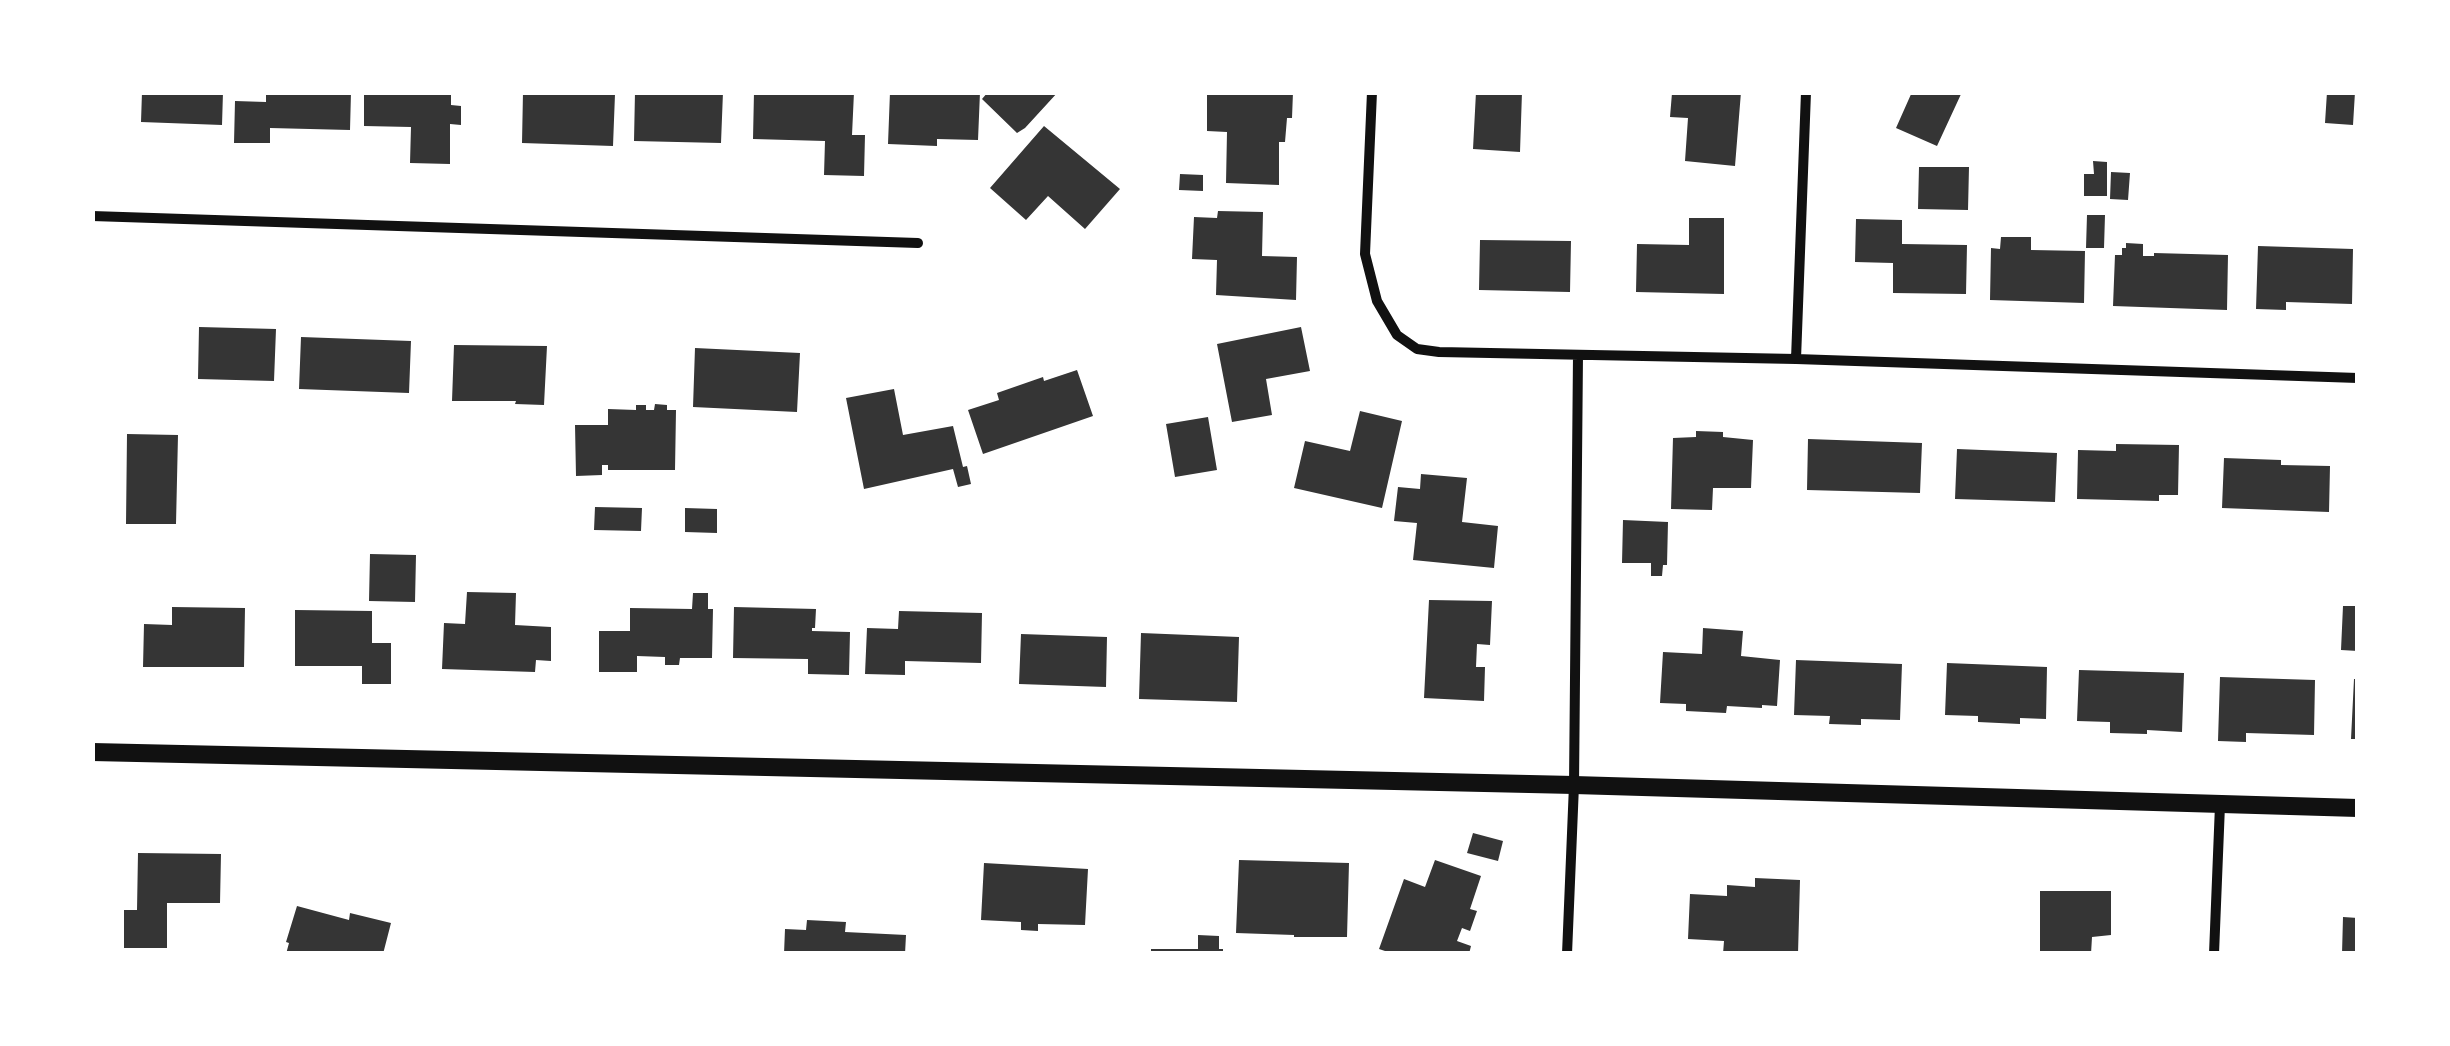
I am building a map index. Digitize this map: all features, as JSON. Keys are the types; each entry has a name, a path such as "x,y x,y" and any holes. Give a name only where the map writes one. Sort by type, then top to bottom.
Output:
{"street":[{"path":"1372,92 1365,254 1377,301 1397,335 1417,348 1439,352 1796,359 2358,378"},
{"path":"1796,359 1806,92"},
{"path":"92,216 918,243"},
{"path":"1567,954 1574,785 1578,354"},
{"path":"92,752 1574,785 2358,808"},
{"path":"2214,954 2220,805"}],"building":[{"path":"142,92 223,92 222,125 141,122"},
{"path":"266,92 351,92 350,130 270,128 270,143 234,143 235,101 266,102"},
{"path":"364,92 451,92 451,105 461,106 461,125 450,124 450,164 410,163 411,127 364,126"},
{"path":"523,92 615,94 613,146 522,143"},
{"path":"635,92 723,92 721,143 634,141"},
{"path":"754,92 854,92 852,135 865,135 864,176 824,175 825,141 753,139"},
{"path":"890,92 980,92 978,140 937,139 937,146 888,144"},
{"path":"988,92 1058,92 1017,133 982,99"},
{"path":"1207,92 1293,92 1292,118 1287,118 1285,142 1279,142 1279,185 1226,183 1227,132 1207,131"},
{"path":"1476,92 1522,92 1520,152 1473,149"},
{"path":"1675,92 1741,92 1735,166 1685,161 1688,118 1670,117"},
{"path":"1912,92 1962,92 1937,146 1896,128"},
{"path":"2327,92 2355,92 2353,125 2325,123"},
{"path":"1044,126 1120,189 1085,229 1048,196 1026,220 990,188"},
{"path":"2093,161 2107,162 2107,196 2084,196 2084,174 2094,174"},
{"path":"1919,167 1969,167 1968,210 1918,209"},
{"path":"2111,172 2130,173 2128,200 2110,199"},
{"path":"1180,174 1203,175 1203,191 1179,190"},
{"path":"1218,211 1263,212 1262,256 1297,257 1296,300 1216,295 1217,260 1192,259 1194,217 1217,218"},
{"path":"2087,215 2105,215 2104,248 2086,248"},
{"path":"1689,218 1724,218 1724,294 1636,292 1637,244 1689,245"},
{"path":"1856,219 1902,220 1902,244 1967,245 1966,294 1893,293 1893,263 1855,262"},
{"path":"2001,237 2031,237 2031,250 2085,251 2084,303 1990,300 1991,248 2000,249"},
{"path":"1480,240 1571,241 1570,292 1479,290"},
{"path":"2126,243 2143,244 2143,256 2228,255 2227,310 2113,306 2115,255 2122,255"},
{"path":"2258,246 2353,249 2352,304 2286,302 2286,310 2256,309"},
{"path":"199,327 276,329 274,381 198,379"},
{"path":"1301,327 1310,371 1266,379 1272,415 1232,422 1217,344"},
{"path":"301,337 411,341 409,393 299,389"},
{"path":"454,345 547,346 544,405 452,401"},
{"path":"695,348 800,353 797,412 693,407"},
{"path":"1077,370 1093,416 983,454 968,410 999,400 997,393"},
{"path":"894,389 903,435 953,426 971,484 958,487 953,469 864,489 846,398"},
{"path":"655,404 676,410 675,470 608,470 608,465 602,465 602,475 576,476 575,425 608,425 608,409 636,410 636,405 646,405 646,410 654,410"},
{"path":"1360,411 1402,421 1382,508 1294,488 1305,441 1350,451"},
{"path":"1208,417 1217,470 1175,477 1166,424"},
{"path":"1696,431 1723,432 1723,437 1753,440 1751,488 1713,488 1712,510 1671,509 1673,438 1696,437"},
{"path":"127,434 178,435 176,524 126,524"},
{"path":"1808,439 1922,443 1920,493 1807,490"},
{"path":"2116,444 2179,445 2178,495 2159,495 2159,501 2077,499 2078,450 2116,451"},
{"path":"1957,449 2057,453 2055,502 1955,499"},
{"path":"2224,458 2330,466 2329,512 2222,508"},
{"path":"1421,474 1467,478 1462,522 1498,526 1494,568 1413,560 1417,523 1394,521 1398,487 1420,489"},
{"path":"595,507 642,508 641,531 594,530"},
{"path":"685,508 717,509 717,533 685,532"},
{"path":"1623,520 1668,522 1667,565 1663,565 1662,576 1651,576 1651,563 1622,563"},
{"path":"370,554 416,555 415,602 369,601"},
{"path":"467,592 516,593 515,625 551,627 551,661 536,660 535,672 442,669 444,623 465,624"},
{"path":"693,593 708,593 708,609 713,609 712,658 680,658 679,665 665,665 665,657 637,656 637,672 599,672 599,631 630,631 630,608 692,609"},
{"path":"1429,600 1492,601 1490,645 1477,644 1476,667 1485,667 1484,701 1424,698"},
{"path":"2343,606 2358,606 2358,651 2341,650"},
{"path":"172,607 245,608 244,667 143,667 144,624 172,625"},
{"path":"734,607 816,609 812,631 850,632 849,675 808,674 808,659 733,658"},
{"path":"295,610 372,611 372,643 391,643 391,684 362,684 362,666 295,666"},
{"path":"899,611 982,613 981,663 905,661 905,675 865,674 867,628 898,629"},
{"path":"1703,628 1743,631 1741,656 1780,660 1777,706 1727,706 1726,713 1686,711 1686,704 1660,703 1663,652 1702,654"},
{"path":"1141,633 1239,637 1237,702 1139,699"},
{"path":"1021,634 1107,637 1106,687 1019,684"},
{"path":"1796,660 1902,664 1900,720 1861,719 1861,725 1829,724 1830,716 1794,715"},
{"path":"1947,663 2047,667 2046,719 2020,718 2020,724 1978,722 1978,716 1945,715"},
{"path":"2079,670 2184,673 2182,732 2110,733 2110,722 2077,721"},
{"path":"2220,677 2315,680 2314,735 2246,733 2246,742 2218,741"},
{"path":"2354,679 2358,679 2358,739 2351,739"},
{"path":"1473,833 1503,841 1498,861 1467,853"},
{"path":"138,853 221,854 220,903 167,903 167,948 124,948 124,910 137,910"},
{"path":"1239,860 1349,863 1347,937 1236,933"},
{"path":"1435,860 1481,876 1470,909 1477,911 1470,931 1462,928 1457,941 1471,946 1469,954 1394,954 1379,949 1404,879 1425,887"},
{"path":"984,863 1088,869 1085,925 1038,924 1038,931 1021,930 1021,922 981,920"},
{"path":"1755,878 1800,880 1798,954 1723,954 1724,941 1688,939 1690,894 1727,896 1727,885 1755,887"},
{"path":"2040,891 2111,891 2111,935 2092,937 2091,954 2040,954"},
{"path":"297,906 349,920 350,913 391,923 383,954 286,954"},
{"path":"2343,917 2358,918 2358,954 2342,954"},
{"path":"807,920 846,922 845,932 906,935 905,954 784,954 785,929 806,930"},
{"path":"1198,935 1219,936 1223,954 1151,954 1151,949 1198,949"}]}
